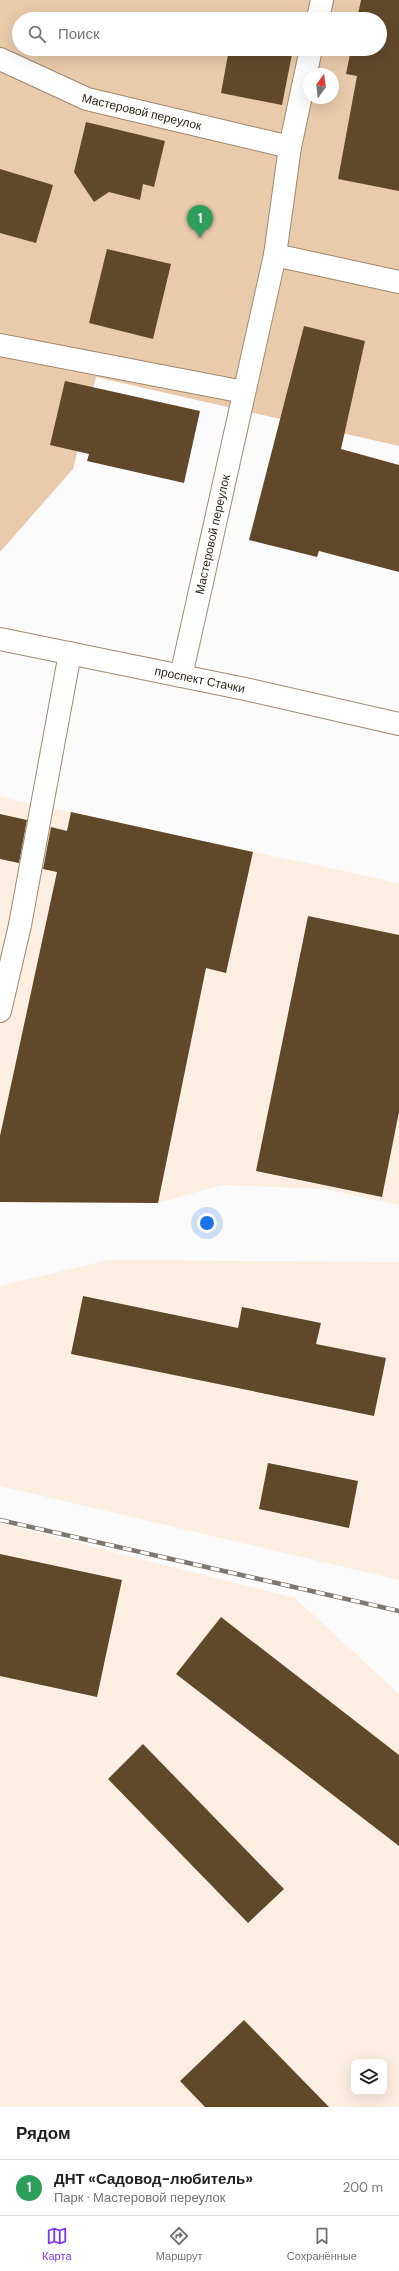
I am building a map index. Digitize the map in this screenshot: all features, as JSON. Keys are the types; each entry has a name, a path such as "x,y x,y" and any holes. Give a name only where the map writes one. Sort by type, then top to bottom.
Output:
{"street":[{"path":"319,12 322,0"},
{"name":"Мастеровой переулок","path":"181,676 275,255 290,147 310,56"},
{"name":"Мастеровой переулок","path":"0,59 88,99 290,147"},
{"path":"275,255 399,282"},
{"path":"0,345 244,392"},
{"name":"проспект Стачки","path":"0,639 181,676 399,724"},
{"path":"0,1011 20,925 70,653"}],"shaded area":[{"path":"0,0 399,0 399,446 96,377 73,469 0,552"},
{"path":"0,797 399,883 399,1205 325,1189 222,1185 158,1203 0,1202"},
{"path":"108,1260 399,1262 399,1580 0,1486 0,1286"},
{"path":"0,1523 295,1598 399,1694 399,2107 0,2107"}],"building":[{"path":"361,0 399,0 399,191 338,179 357,76 346,74 350,56 387,56 387,12 358,12"},
{"path":"228,56 292,56 282,105 221,93"},
{"path":"86,122 165,141 154,187 143,184 140,200 109,192 94,202 74,172"},
{"path":"0,169 53,185 36,243 0,233"},
{"path":"107,249 171,264 153,339 89,323"},
{"path":"304,326 365,341 341,449 399,465 399,572 319,551 317,557 249,540"},
{"path":"65,381 200,411 184,483 87,461 89,454 50,445"},
{"path":"71,812 253,852 226,973 206,968 158,1203 0,1202 0,1136 57,872 43,869 51,827 67,831"},
{"path":"0,814 27,820 19,863 0,859"},
{"path":"308,916 399,935 399,1112 382,1197 256,1171"},
{"path":"83,1296 238,1328 242,1307 321,1323 316,1344 386,1358 374,1416 71,1354"},
{"path":"268,1463 358,1481 349,1528 259,1509"},
{"path":"0,1554 122,1580 97,1697 0,1676"},
{"path":"221,1617 399,1755 399,1846 176,1674"},
{"path":"143,1744 284,1889 248,1923 108,1779"},
{"path":"244,2020 329,2107 205,2107 180,2081"}],"railway":[{"path":"0,1520 399,1611"}],"place":[{"name":"ДНТ «Садовод-любитель»","path":"200,238"}]}
